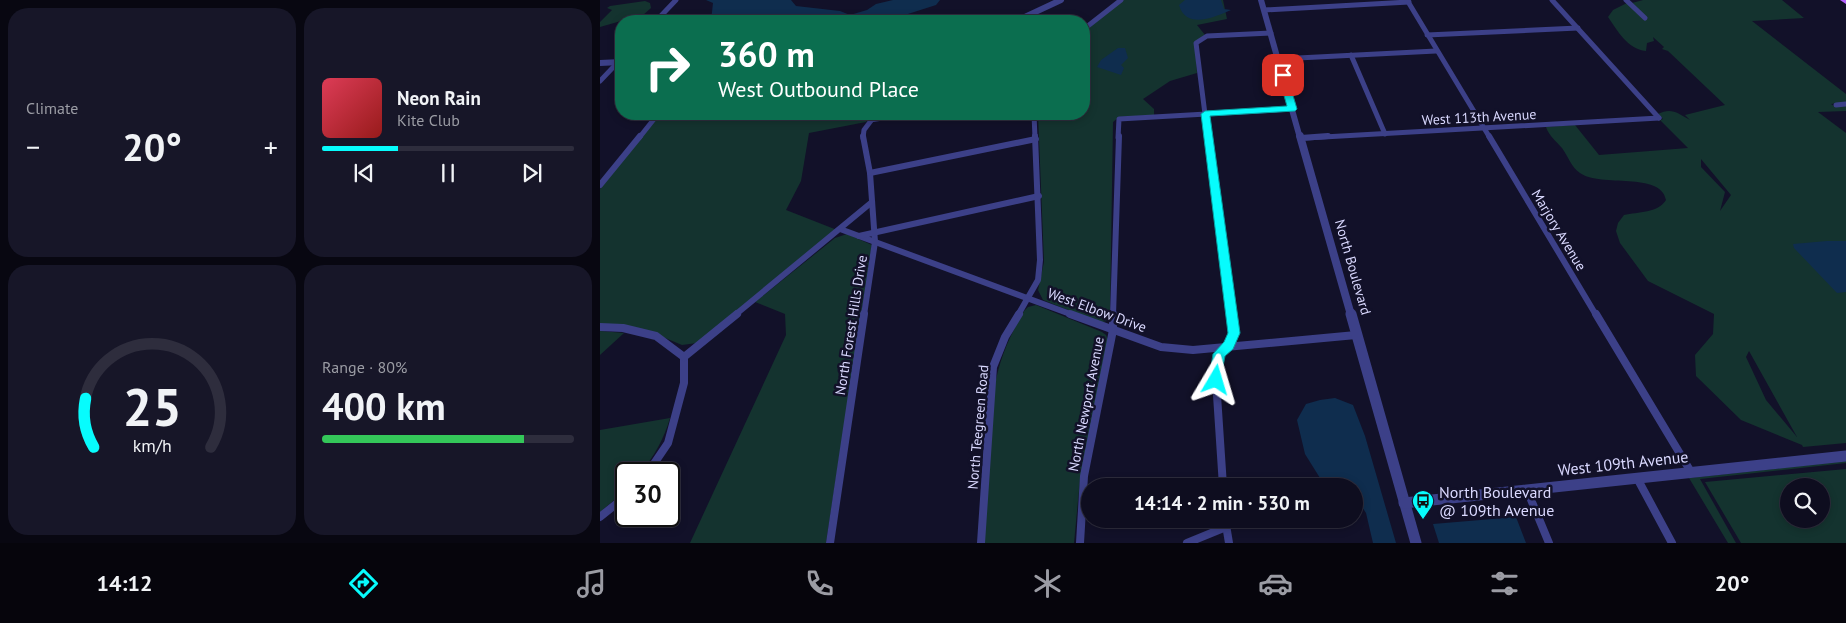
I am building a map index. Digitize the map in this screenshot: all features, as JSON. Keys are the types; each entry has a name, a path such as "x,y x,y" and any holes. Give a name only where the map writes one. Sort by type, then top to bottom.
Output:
{"street":[{"path":"662,15 676,0"},
{"path":"1029,15 1061,0"},
{"path":"1090,24 1120,0"},
{"name":"North Boulevard","path":"1261,0 1416,543"},
{"path":"1552,0 1578,28"},
{"path":"1626,0 1645,18"},
{"path":"1264,10 1408,1"},
{"name":"Marjory Avenue","path":"1408,1 1436,51 1691,472"},
{"path":"1427,35 1578,28"},
{"name":"West 113th Avenue","path":"1301,138 1659,118 1578,28"},
{"path":"1222,478 1216,380 1219,354 1228,346 1234,333 1196,43 1207,36 1270,33"},
{"path":"1278,59 1436,51"},
{"path":"1351,55 1385,134"},
{"path":"600,63 615,62"},
{"path":"600,81 615,66"},
{"path":"1836,105 1846,104"},
{"path":"1205,114 1292,109"},
{"name":"North Newport Avenue","path":"1080,543 1084,476 1113,330 1119,119 1205,114"},
{"path":"600,185 653,120"},
{"name":"North Forest Hills Drive","path":"830,543 876,242 870,173 862,136 870,120"},
{"name":"North Teegreen Road","path":"981,543 993,367 1005,337 1038,280 1040,260 1039,196 1034,120"},
{"path":"870,173 1036,139"},
{"path":"859,236 1039,196"},
{"path":"684,357 872,202"},
{"name":"West Elbow Drive","path":"840,229 1161,347 1193,350 1356,335"},
{"path":"600,327 623,328 656,336 684,357"},
{"path":"655,462 668,443 684,383 684,357"},
{"name":"West 109th Avenue","path":"1404,503 1846,456"},
{"path":"1637,478 1672,543"},
{"path":"1527,490 1549,543"},
{"path":"600,516 615,504"},
{"path":"1188,543 1216,528"},
{"path":"1226,528 1229,543"}],"green space":[{"path":"1123,0 1223,0 1227,19 1197,25 1205,35 1195,42 1197,73 1170,81 1143,99 1154,109 1154,115 1119,117 1113,122 1110,316 1109,320 1100,323 1043,300 1038,290 1044,262 1038,120 1090,120 1090,27"},
{"path":"1643,0 1782,0 1804,18 1752,21 1846,94 1846,102 1831,104 1836,107 1846,106 1846,111 1818,112 1846,133 1846,443 1803,447 1741,420 1696,376 1695,355 1713,334 1714,314 1648,281 1620,243 1616,231 1618,223 1624,215 1653,210 1662,204 1666,200 1662,191 1642,183 1602,179 1580,173 1574,168 1562,148 1547,130 1546,127 1575,125 1599,155 1688,148 1660,120 1663,119 1658,114 1671,111 1690,120 1685,115 1725,105 1668,51 1662,49 1664,47 1653,37 1654,41 1647,43 1646,51 1639,50 1628,43 1608,17 1613,10 1627,3 1645,19 1648,19 1632,3","holes":["1701,159 1731,195 1720,211 1725,192 1701,167","1749,351 1797,437 1766,400 1746,357"]},
{"path":"645,1 650,3 651,8 643,15 615,15 615,23 600,27 600,22 612,10 607,8"},
{"path":"655,120 868,120 866,122 809,133 801,181 786,210 837,230 697,343 682,345 653,333 600,325 600,189"},
{"path":"847,234 872,245 826,543 690,543 786,335 785,314 755,302 835,238"},
{"path":"1036,305 1102,332 1108,340 1080,480 1074,543 984,543 996,379 1005,349 1024,311 1028,307"},
{"path":"600,331 624,333 600,355"},
{"path":"670,418 662,440 648,462 615,462 615,499 600,512 600,430"},
{"path":"1846,461 1846,463 1700,479 1736,543 1728,543 1689,478"},
{"path":"1846,469 1846,543 1741,543 1705,482"}],"water":[{"path":"706,0 791,0 796,6 840,11 850,15 712,15 713,3"},
{"path":"893,0 940,0 936,5 905,15 850,15 867,10 876,4"},
{"path":"1185,0 1221,0 1224,9 1231,10 1202,20 1194,19 1183,13 1179,5"},
{"path":"1118,48 1125,48 1128,58 1121,65 1124,68 1121,75 1097,67 1101,60"},
{"path":"1846,241 1846,292 1837,293 1794,248 1793,244"},
{"path":"1335,398 1353,405 1365,436 1396,543 1373,543 1366,513 1363,508 1363,478 1320,478 1305,454 1297,420 1306,404"},
{"path":"1516,517 1526,543 1439,543 1433,524"}],"place":[{"name":"North Boulevard @ 109th Avenue","path":"1423,520"}],"route":[{"path":"1216,380 1219,354 1228,346 1234,333 1205,114 1292,109 1283,75"}]}
